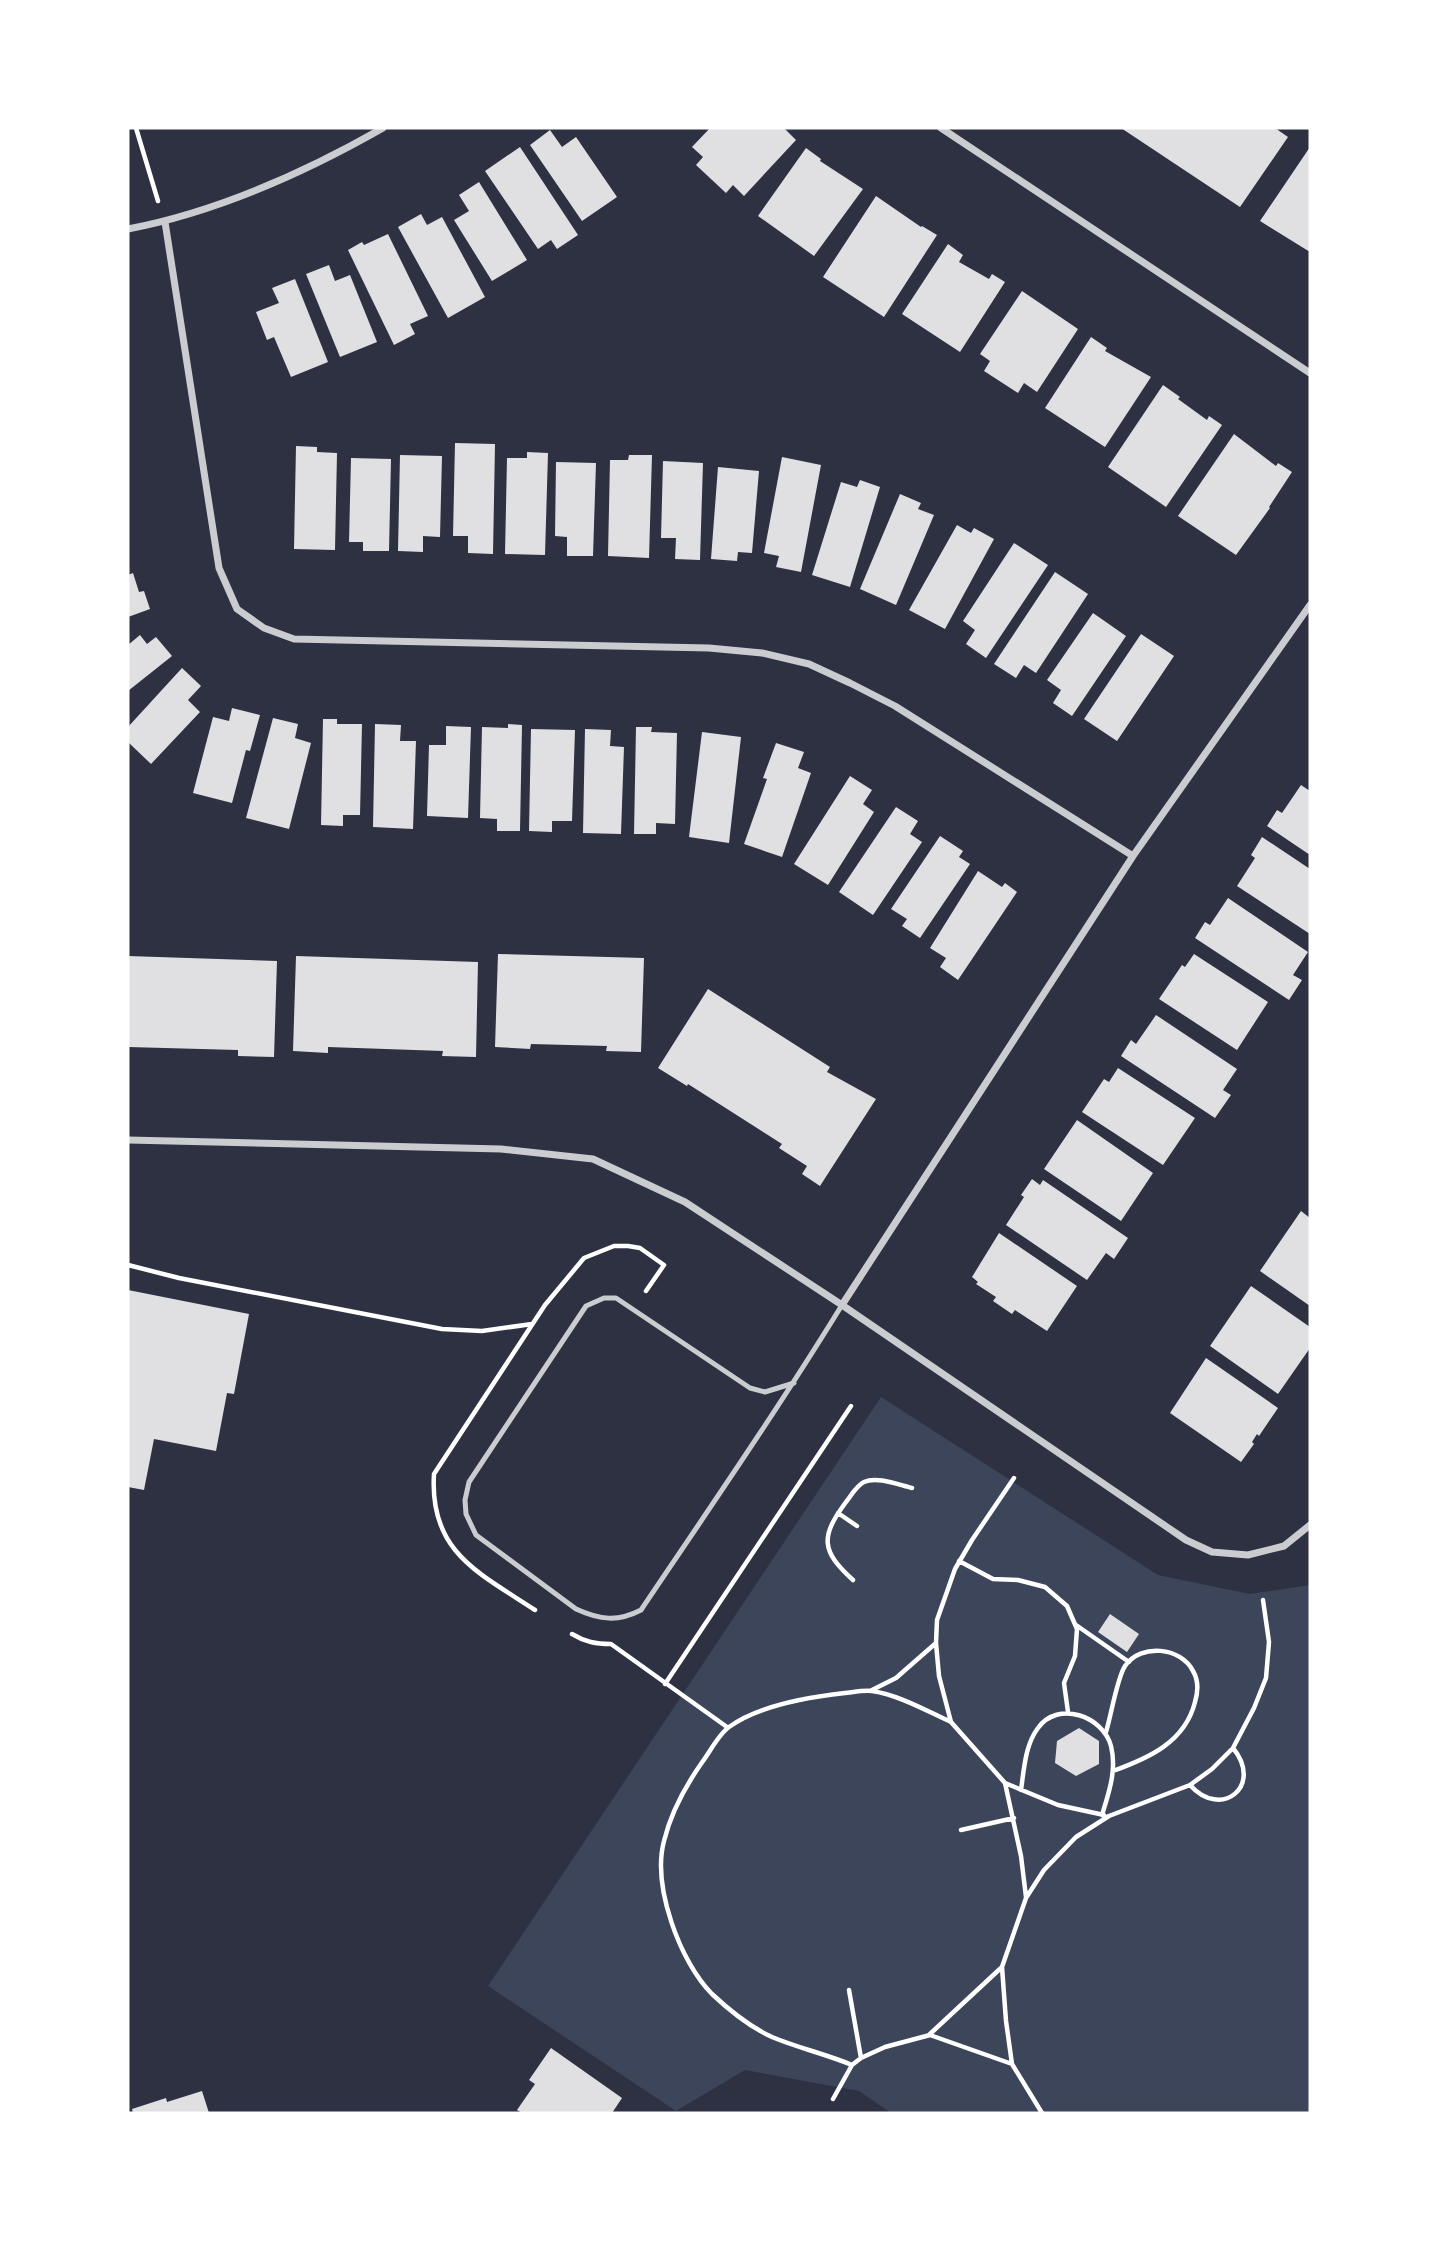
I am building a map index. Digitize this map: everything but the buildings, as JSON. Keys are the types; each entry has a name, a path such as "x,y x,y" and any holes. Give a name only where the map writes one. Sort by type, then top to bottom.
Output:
{"street":[{"path":"128,229 164,222 251,192 337,155 383,128"},
{"path":"941,128 1310,373"},
{"path":"164,222 219,568 237,609 264,628 294,639 709,648 762,653 808,664 895,706 1133,856"},
{"path":"842,1306 1133,856 1310,605"},
{"path":"128,1140 501,1149 593,1159 685,1202 1186,1540 1212,1552 1248,1555 1284,1546 1310,1525"}],"lane":[{"path":"794,1383 765,1392 750,1388 617,1298 604,1298 586,1306 469,1482 465,1500 466,1514 475,1535 576,1609 590,1615 625,1618 641,1610 794,1383 842,1306"}],"path":[{"path":"136,128 164,222"},
{"path":"128,1265 179,1278 442,1329 482,1331 533,1324"},
{"path":"665,1684 851,1406"},
{"path":"951,1722 939,1676 937,1620 959,1562 1014,1478"},
{"path":"853,1580 833,1561 827,1544 829,1532 838,1513 865,1482 873,1480 912,1488"},
{"path":"838,1513 857,1526"},
{"path":"959,1562 993,1579 1018,1580 1045,1587 1067,1606 1076,1625 1077,1644 1064,1683 1069,1712"},
{"path":"1042,2113 1012,2064 1006,2021 1002,1967 1026,1898 1044,1870 1076,1837 1108,1816 1190,1785 1212,1769 1233,1748 1266,1678 1269,1642 1263,1600"},
{"path":"1076,1625 1129,1662"},
{"path":"852,2064 770,2036 739,2017 710,1992 688,1962 675,1935 667,1909 663,1879 663,1844 675,1808 727,1727 795,1700 871,1691 896,1678 936,1643"},
{"path":"611,1644 727,1727"},
{"path":"1106,1732 1121,1676 1129,1662 1142,1653 1153,1650 1172,1653 1193,1670 1197,1695 1192,1713 1182,1732 1153,1754 1113,1771"},
{"path":"871,1691 917,1706 951,1722 1005,1783 1058,1805 1108,1816"},
{"path":"1021,1790 1031,1739 1040,1725 1052,1717 1069,1712 1097,1723 1106,1732 1113,1771 1102,1815"},
{"path":"1190,1785 1198,1794 1208,1799 1221,1800 1234,1795 1243,1785 1245,1772 1241,1759 1233,1748"},
{"path":"1005,1783 1014,1818 1026,1898"},
{"path":"961,1830 1014,1818"},
{"path":"833,2099 852,2064 885,2047 930,2035 1002,1967"},
{"path":"849,1990 861,2058"},
{"path":"930,2035 1012,2064"}],"shaded area":[{"path":"881,1397 1158,1575 1250,1594 1310,1585 1310,2113 891,2113 859,2091 745,2070 676,2111 488,1986"}]}
